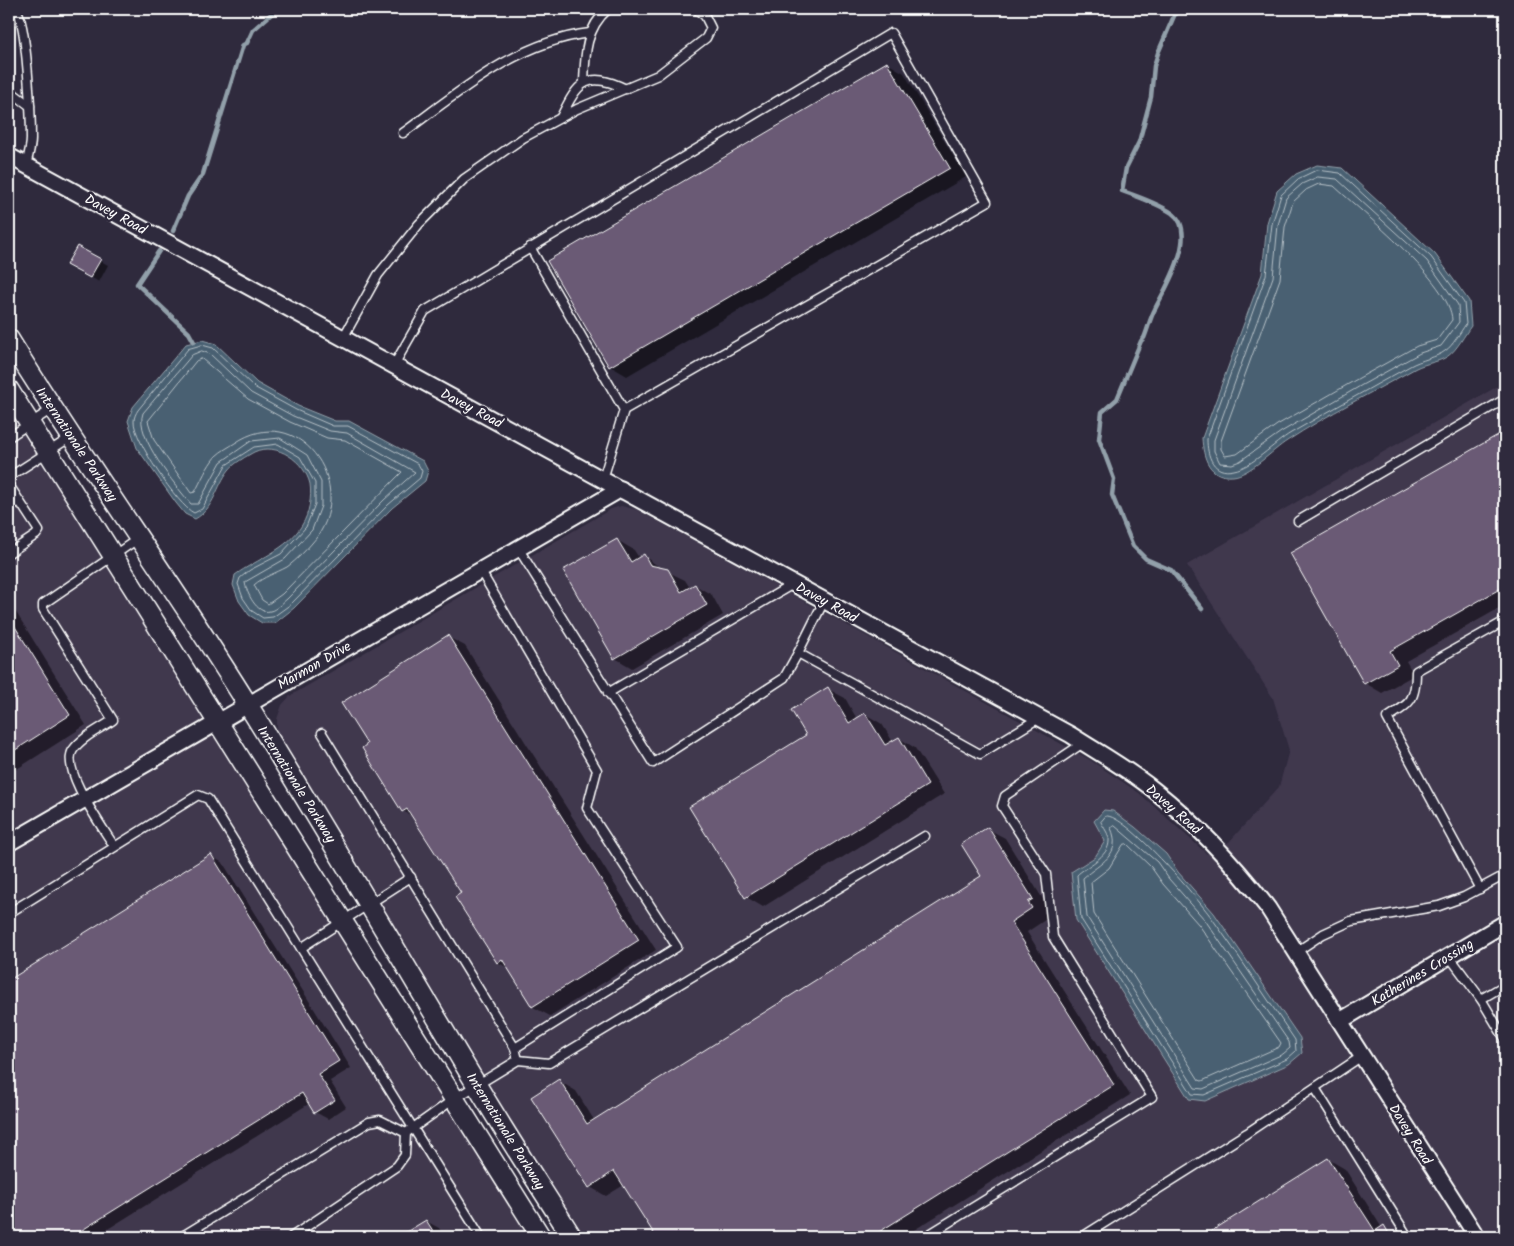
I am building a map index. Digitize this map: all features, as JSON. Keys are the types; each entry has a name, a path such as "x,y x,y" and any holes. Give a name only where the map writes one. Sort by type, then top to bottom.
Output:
{"street":[{"name":"Davey Road","path":"9,156 1039,718 1083,743 1154,789 1200,830 1241,872 1268,908 1477,1237"},
{"name":"Internationale Parkway","path":"9,339 52,409 140,538 247,703 370,903 477,1086 572,1237"},
{"name":"Internationale Parkway","path":"9,390 541,1237"},
{"name":"Marmon Drive","path":"9,843 247,703 621,489"},
{"name":"Katherines Crossing","path":"1340,1021 1505,923"}],"lane":[{"path":"16,9 22,24 30,106 31,141 26,165"},
{"path":"584,83 586,53 590,33 608,9"},
{"path":"343,338 378,275 426,217 464,179 523,138 561,117 658,75 706,38 711,28 705,16 696,9"},
{"path":"402,134 477,78 530,49 569,35 590,33"},
{"path":"394,365 425,311 891,33 987,202 624,410 603,479"},
{"path":"561,117 572,94 584,83 596,79 607,80 626,89"},
{"path":"9,90 30,106"},
{"path":"530,247 624,410"},
{"path":"1298,521 1505,399"},
{"path":"9,437 52,409"},
{"path":"9,477 71,437"},
{"path":"9,485 39,531 9,553"},
{"path":"9,507 19,500"},
{"path":"114,846 85,798 71,769 72,752 82,741 113,720 43,608 43,604 140,538"},
{"path":"518,548 653,763 784,678 824,601"},
{"path":"480,570 597,770 588,808 677,946 515,1048"},
{"path":"608,692 793,584"},
{"path":"1480,889 1387,718 1405,706 1416,692 1416,671 1505,621"},
{"path":"798,653 980,754 1039,718"},
{"path":"322,733 412,877 515,1048 518,1060"},
{"path":"925,1237 1152,1097 1052,937 1046,874 1002,806 1005,796 1083,743"},
{"path":"9,913 198,795 208,799 481,1237"},
{"path":"406,1133 454,1099 518,1060 549,1063 925,836"},
{"path":"1296,952 1324,934 1352,921 1439,906 1480,889 1505,875"},
{"path":"301,948 412,877"},
{"path":"1449,956 1481,999 1505,1039"},
{"path":"1481,999 1505,985"},
{"path":"1082,1237 1362,1056"},
{"path":"1315,1088 1408,1237"},
{"path":"181,1237 369,1122 380,1120 406,1133"},
{"path":"291,1237 397,1166 405,1155 406,1133"}],"shaded area":[{"path":"1505,382 1505,1237 581,1237 451,1031 280,744 277,733 277,719 282,705 290,696 611,509 621,506 635,509 717,553 1090,760 1139,793 1207,854 1229,842 1279,787 1289,750 1273,698 1187,565"},
{"path":"9,410 217,742 530,1237 9,1237"}],"water":[{"path":"1317,165 1342,168 1435,254 1469,301 1471,326 1455,350 1445,358 1416,368 1334,412 1287,441 1261,462 1239,475 1225,476 1218,474 1206,459 1202,438 1262,274 1267,223 1277,191 1296,174"},
{"path":"202,340 216,344 257,383 298,406 335,421 349,421 423,461 428,471 425,481 392,508 294,608 275,623 262,623 249,615 239,601 233,585 235,575 280,548 296,534 302,525 308,511 311,494 310,484 302,468 296,461 281,451 263,449 254,452 231,467 207,509 195,519 185,514 176,503 137,448 128,421 133,407 186,344"},
{"path":"1104,810 1113,811 1166,854 1178,872 1214,913 1300,1038 1302,1053 1289,1064 1205,1101 1189,1099 1076,920 1071,872 1095,857 1105,841 1094,821"}],"building":[{"path":"887,62 950,168 609,367 547,261"},
{"path":"77,246 101,259 90,278 66,265"},
{"path":"1505,431 1505,586 1390,651 1398,665 1364,684 1290,553"},
{"path":"617,539 631,562 644,554 650,565 668,569 681,592 695,584 707,605 614,659 563,570"},
{"path":"9,617 70,715 9,754"},
{"path":"448,635 639,940 532,1007 502,959 497,963 455,897 461,893 407,809 402,812 362,748 367,744 341,703"},
{"path":"828,687 849,723 865,713 885,745 899,737 928,785 745,898 689,807 806,735 791,710"},
{"path":"988,827 1033,899 1028,902 1032,908 1011,922 1114,1085 871,1237 656,1237 614,1171 589,1188 531,1097 559,1079 587,1124 981,876 961,844"},
{"path":"211,854 339,1061 318,1074 335,1100 314,1113 302,1093 71,1237 9,1237 9,980"},
{"path":"1328,1158 1375,1231 1384,1225 1391,1237 1202,1237"},
{"path":"426,1220 437,1237 398,1237"}],"waterway":[{"path":"173,231 188,196 203,174 243,45 247,43 253,30 277,9"},
{"path":"1177,9 1154,66 1151,97 1139,142 1126,168 1122,191 1154,203 1172,213 1180,222 1183,234 1182,247 1178,261 1153,312 1144,338 1141,341 1117,399 1102,412 1099,439 1114,479 1112,495 1133,546 1146,559 1171,570 1202,609"},
{"path":"159,251 137,284 189,333 194,342"}]}
